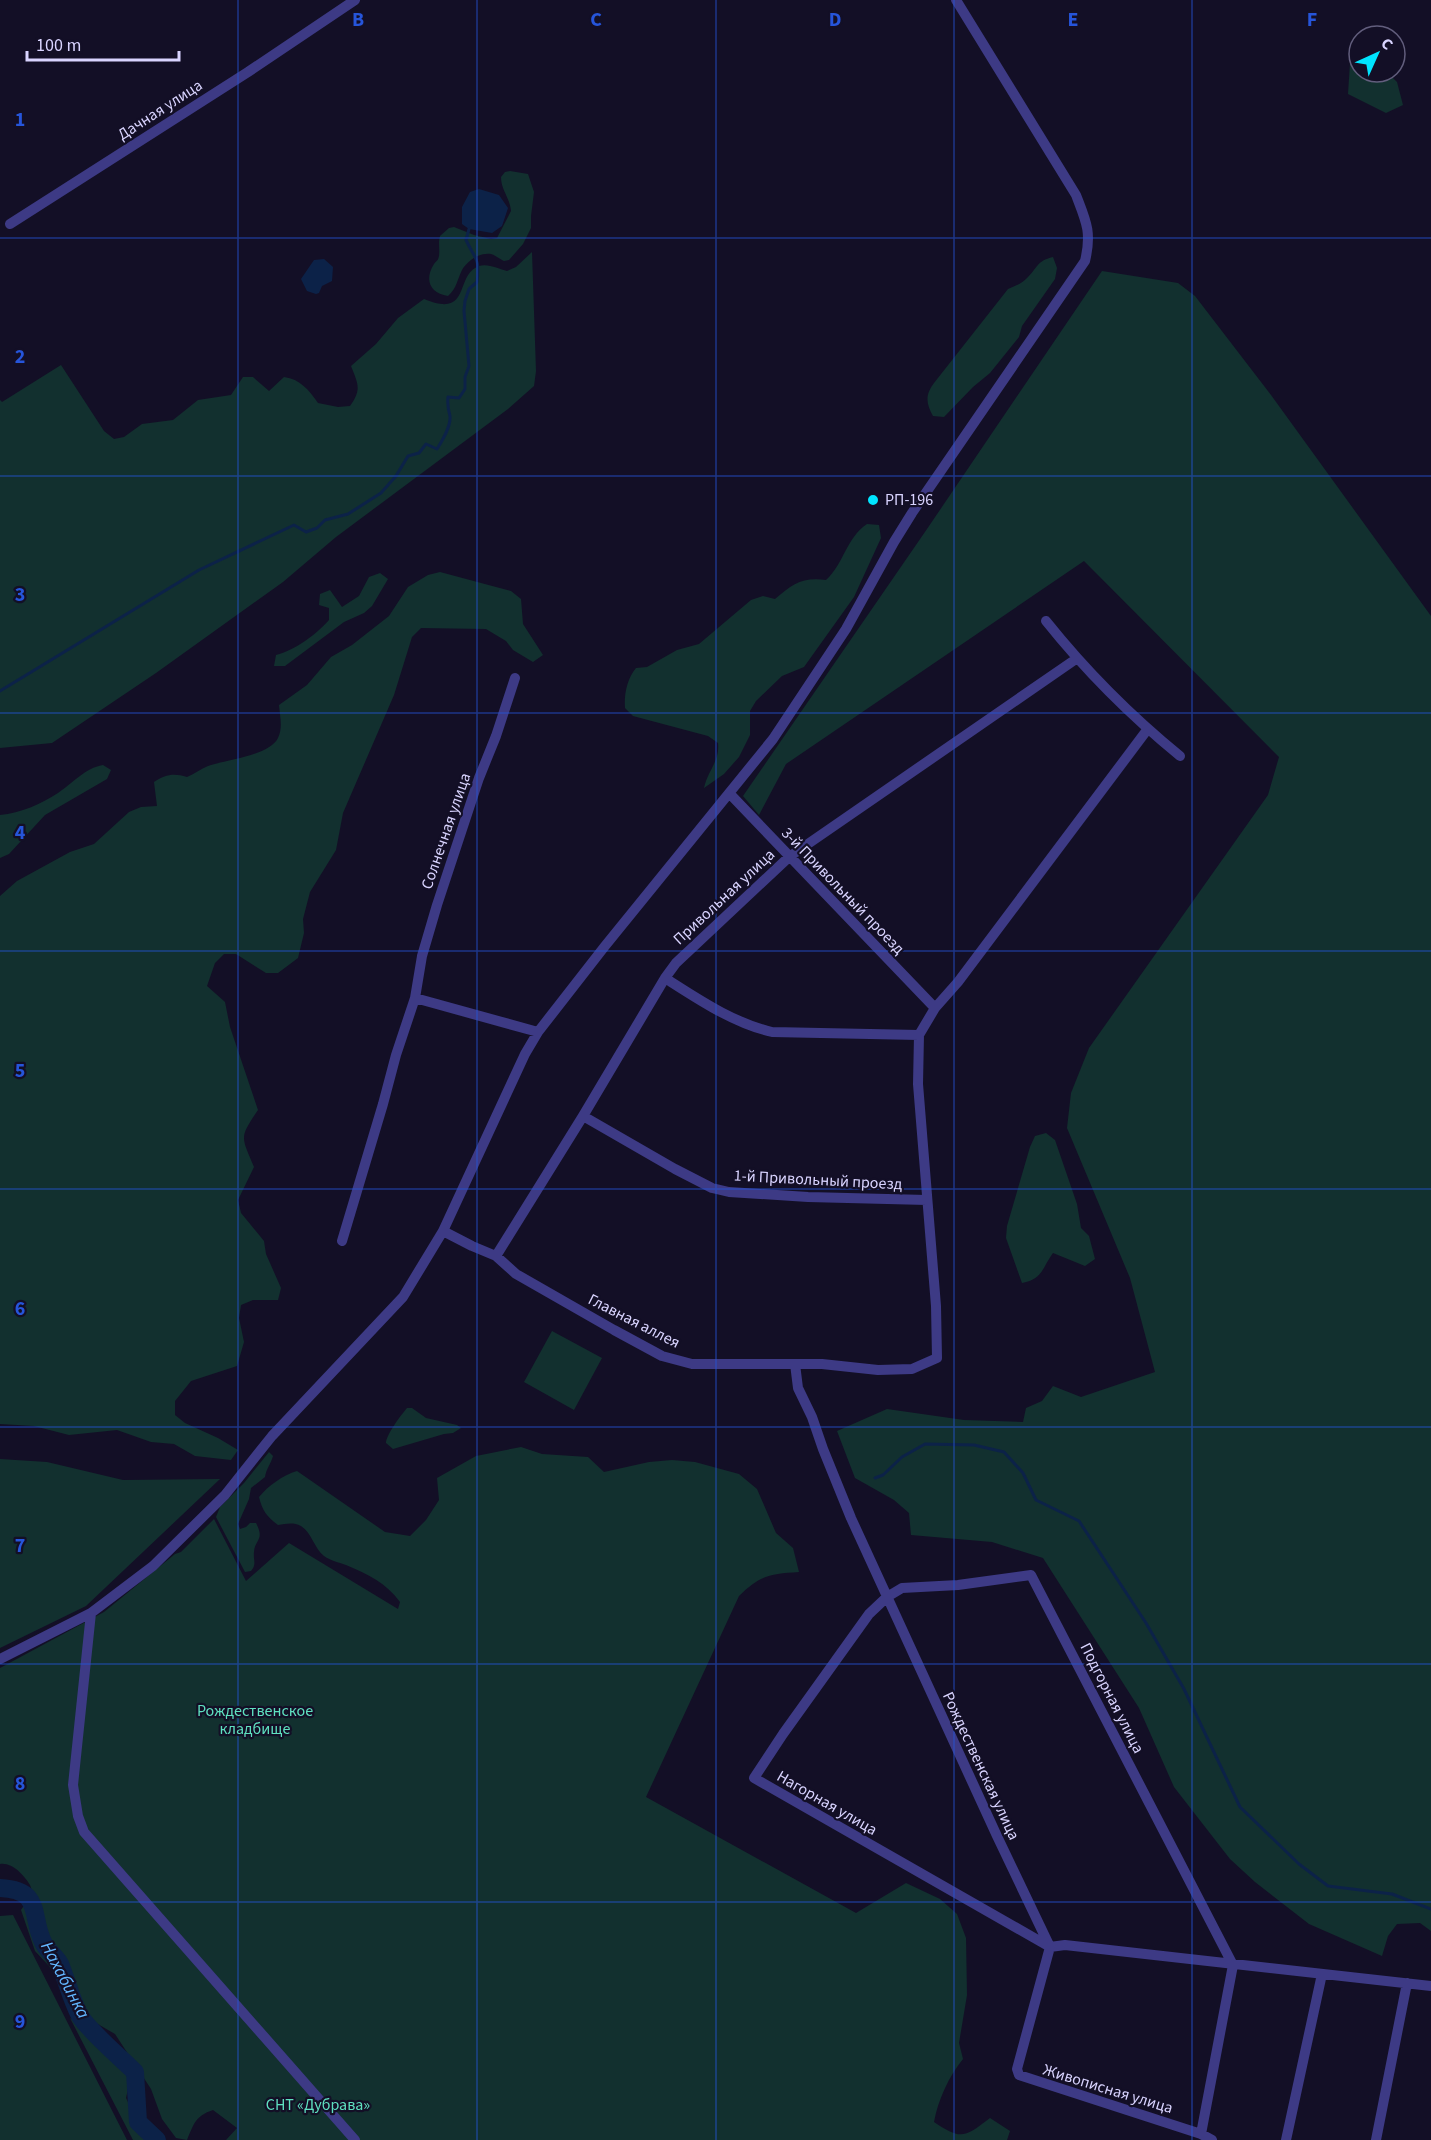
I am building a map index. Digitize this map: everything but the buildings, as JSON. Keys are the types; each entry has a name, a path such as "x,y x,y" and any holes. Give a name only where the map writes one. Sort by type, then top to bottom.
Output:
{"street":[{"name":"Дачная улица","path":"10,224 248,72 355,0"},
{"path":"0,1659 91,1612 153,1566 225,1495 272,1436 403,1297 443,1231 525,1054 538,1032 773,739 846,629 912,513 1085,261 1090,243 1088,225 1076,195 956,0"},
{"path":"1046,621 1076,659 1147,729 1180,756"},
{"name":"Привольная улица","path":"496,1256 583,1116 664,978 676,963 789,857 1076,659"},
{"name":"Солнечная улица","path":"342,1240 396,1056 416,998 422,956 440,894 515,678"},
{"path":"927,1200 918,1084 918,1035 1147,729"},
{"name":"3-й Привольный проезд","path":"730,794 936,1008"},
{"path":"664,978 751,1027 772,1032 918,1035"},
{"path":"416,998 538,1032"},
{"name":"1-й Привольный проезд","path":"583,1116 712,1188 729,1192 808,1197 927,1200"},
{"name":"Главная аллея","path":"443,1231 496,1256 516,1274 662,1356 692,1364 795,1364 878,1370 912,1369 938,1358 927,1200"},
{"name":"Рождественская улица","path":"795,1364 798,1388 812,1417 842,1496 1050,1947"},
{"name":"Подгорная улица","path":"887,1597 902,1588 958,1585 1031,1575 1233,1965"},
{"name":"Нагорная улица","path":"887,1597 869,1614 754,1778 1050,1947"},
{"path":"91,1612 73,1785 78,1816 84,1832 355,2140"},
{"path":"1050,1947 1065,1945 1431,1986"},
{"name":"Живописная улица","path":"1050,1947 1017,2069 1019,2075 1201,2134 1212,2140"},
{"path":"1201,2134 1233,1965"},
{"path":"1286,2140 1322,1974"},
{"path":"1376,2140 1407,1983"}],"green space":[{"path":"1349,84 1398,84 1403,105 1386,113 1348,94"},
{"path":"505,172 528,174 534,192 531,228 523,244 509,260 504,261 491,254 483,254 470,260 448,296 437,292 430,285 429,275 439,258 440,236 449,228 454,227 474,235 497,238 511,211 501,177"},
{"path":"532,252 536,371 534,386 508,409 336,537 283,582 156,673 52,743 0,748 0,400 2,402 61,365 104,431 114,439 124,437 142,424 173,420 198,400 231,395 243,377 253,377 269,391 284,377 290,378 304,386 318,403 338,407 350,406 358,386 351,366 376,344 398,318 424,299 439,304 449,304 456,300 471,271 479,266 490,266 507,271 516,267"},
{"path":"1053,257 1057,268 1055,279 1022,326 1019,337 990,373 944,417 933,416 928,399 929,391 934,383 1008,289 1024,281 1038,265"},
{"path":"1102,271 1178,283 1195,296 1271,395 1431,616 1431,1931 1420,1923 1397,1924 1388,1936 1382,1956 1309,1924 1255,1882 1230,1859 1174,1787 1139,1708 1043,1558 992,1542 911,1535 909,1513 894,1500 855,1478 837,1431 887,1409 964,1420 1023,1422 1026,1408 1042,1401 1053,1386 1081,1397 1155,1372 1130,1278 1067,1128 1071,1093 1089,1048 1268,795 1279,757 1084,561 786,764 759,815 743,796"},
{"path":"867,524 879,525 881,538 854,597 804,667 782,676 756,701 750,711 750,735 739,757 724,774 704,788 716,760 718,743 708,736 633,716 625,708 625,703 627,687 633,672 636,668 647,667 677,650 699,644 751,600 763,596 775,599 798,583 826,580 832,574 854,536"},
{"path":"440,572 511,591 521,599 523,624 543,655 533,662 486,629 421,628 412,637 394,695 343,813 336,850 310,892 303,919 304,933 298,958 278,973 266,973 236,954 224,954 215,963 207,986 225,1002 230,1027 258,1110 244,1137 246,1149 254,1167 238,1200 241,1213 264,1241 266,1254 281,1288 278,1300 253,1300 241,1305 239,1318 244,1342 237,1366 191,1381 175,1401 175,1415 185,1423 238,1450 231,1460 195,1456 174,1444 151,1442 117,1430 69,1435 34,1426 0,1424 0,896 17,881 70,852 94,844 129,812 141,807 157,806 154,782 158,779 170,775 187,777 208,766 256,753 273,744 280,730 279,705 307,685 331,657 352,645 389,616 408,587 428,575"},
{"path":"380,573 388,579 372,606 364,613 344,622 285,666 274,666 276,655 305,641 329,620 329,608 319,605 320,594 330,590 342,607 359,596 369,577"},
{"path":"103,765 111,770 107,779 45,815 9,854 0,858 0,815 38,804 58,793 85,773"},
{"path":"1046,1133 1055,1140 1077,1204 1081,1228 1089,1236 1095,1259 1085,1266 1053,1253 1038,1276 1022,1283 1006,1238 1007,1226 1030,1147 1035,1136"},
{"path":"552,1331 602,1358 574,1410 524,1382"},
{"path":"407,1408 412,1408 426,1418 461,1428 453,1433 393,1449 386,1443 388,1435"},
{"path":"521,1447 542,1454 588,1457 604,1472 649,1462 672,1460 695,1462 739,1474 757,1489 776,1533 793,1548 799,1572 766,1577 739,1596 646,1797 856,1913 906,1883 940,1899 957,1914 966,1938 967,1995 959,2043 963,2059 945,2089 934,2122 950,2132 962,2134 974,2130 990,2118 1010,2131 1007,2140 226,2140 237,2128 213,2110 199,2118 187,2140 176,2138 162,2119 151,2089 115,2034 96,2023 66,1994 49,1966 35,1951 21,1910 27,1901 35,1909 30,1885 13,1867 0,1864 0,1668 104,1612 175,1554 181,1552 214,1519 246,1581 289,1543 398,1609 400,1602 389,1589 369,1576 324,1556 301,1526 278,1525 274,1522 263,1509 259,1497 276,1481 297,1471 385,1532 410,1536 426,1520 439,1500 437,1478 476,1456"},
{"path":"269,1452 273,1456 265,1477 251,1488 249,1499 238,1524 240,1529 250,1523 256,1523 260,1533 254,1552 254,1566 251,1571 245,1572 216,1517 220,1507 244,1483"},
{"path":"0,1459 47,1462 123,1480 220,1479 86,1606 0,1648"},
{"path":"13,1915 127,2140 0,2140 0,1916"},
{"path":"70,2018 103,2046 124,2071 130,2080 126,2098 140,2127 154,2140 133,2140"}],"water":[{"path":"479,189 499,195 508,208 502,226 492,233 469,229 462,224 462,207 470,192"},
{"path":"324,259 333,267 332,281 322,286 319,293 307,291 301,279 314,260"}],"waterway":[{"path":"0,691 199,570 294,525 306,532 317,528 325,520 348,514 381,493 396,476 408,456 419,453 426,444 437,449 449,425 448,397 459,398 465,389 465,377 469,366 464,311 469,289 477,282 478,268 466,240 469,229"},
{"path":"875,1478 883,1475 902,1457 925,1444 974,1445 1004,1452 1023,1473 1036,1500 1079,1521 1146,1623 1184,1689 1240,1807 1299,1864 1328,1886 1392,1894 1431,1909"},
{"name":"Нахабинка","path":"0,1888 23,1893 29,1899 43,1942 60,1964 80,2016 98,2037 135,2072 138,2122 157,2140"}],"place":[{"name":"РП-196","path":"873,500"}],"park label":[{"name":"Рождественское кладбище","path":"255,1720"},
{"name":"СНТ «Дубрава»","path":"318,2105"}]}
